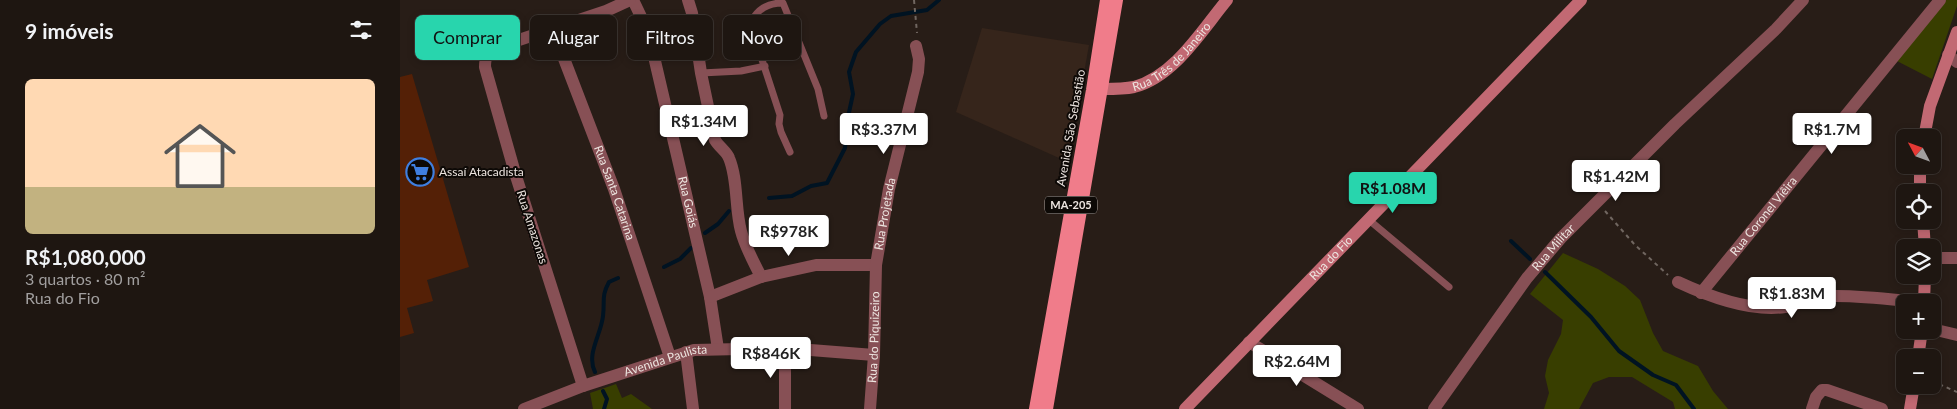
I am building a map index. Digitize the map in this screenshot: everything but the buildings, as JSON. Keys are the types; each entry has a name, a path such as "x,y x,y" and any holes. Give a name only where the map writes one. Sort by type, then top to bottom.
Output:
{"main road":[{"name":"Avenida São Sebastião","path":"1034,409 1092,90 1106,0"},
{"name":"Avenida São Sebastião","path":"1047,409 1117,0"}],"street":[{"path":"595,15 631,0"},
{"name":"Rua Goiás","path":"631,0 645,25 652,48 710,297 718,349"},
{"path":"688,0 715,140 729,156 735,182 740,230 761,277"},
{"name":"Rua Três de Janeiro","path":"1103,89 1135,87 1162,74 1178,59 1227,0"},
{"name":"Rua do Fio","path":"1185,409 1581,0"},
{"name":"Rua Militar","path":"1434,409 1527,278 1561,238 1776,29 1803,0"},
{"name":"Rua Coronel Viêira","path":"1701,293 1940,0"},
{"path":"1926,129 1930,106 1953,59 1957,32"},
{"name":"Rua Amazonas","path":"530,37 495,48 488,53 485,67 515,173 583,386"},
{"name":"Rua Projetada","path":"876,265 889,189 918,72 919,59 916,46"},
{"name":"Rua Santa Catarina","path":"564,60 614,190 670,357"},
{"path":"1941,258 1957,258"},
{"path":"710,297 761,277 816,265 876,265"},
{"name":"Rua do Piquizeiro","path":"870,409 874,355 876,265"},
{"path":"1678,282 1701,293 1761,308 1788,306 1826,296 1861,296 1896,300"},
{"path":"1941,331 1957,335"},
{"path":"1249,342 1358,409"},
{"name":"Avenida Paulista","path":"524,409 583,386 686,352 706,348 785,348 874,355"},
{"path":"784,409 785,348"},
{"path":"686,352 693,409"},
{"path":"1812,409 1818,392 1822,390 1828,390 1882,409"},
{"path":"1910,409 1912,394"}],"lane":[{"path":"790,152 781,132 779,124 780,115 750,24 762,8 772,3 783,2 818,89 824,116"},
{"path":"701,73 741,71 765,66"},
{"path":"1369,220 1449,287"}],"path":[{"path":"914,0 917,32"},
{"path":"1597,201 1635,245 1678,282"},
{"path":"1941,385 1957,392"}],"shaded area":[{"path":"982,28 1089,45 1068,162 956,112"}],"green space":[{"path":"1946,0 1957,0 1957,6 1932,79 1895,60"},
{"path":"1563,253 1598,269 1625,286 1640,300 1653,333 1663,351 1698,366 1713,391 1728,409 1675,409 1673,402 1632,377 1609,377 1593,383 1579,409 1544,409 1549,393 1545,376 1548,360 1561,334 1563,320 1530,294"},
{"path":"616,384 622,398 631,394 652,409 593,409 590,393"}],"waterway":[{"path":"769,198 792,196 811,186 827,183 845,148 848,117 853,94 849,72 856,52 880,24 891,16 927,10 939,0"},
{"path":"705,233 718,224 729,211"},
{"path":"1511,241 1530,259"},
{"path":"664,267 680,259 691,248"},
{"path":"1545,272 1591,317 1619,351 1653,375 1676,385 1694,409"},
{"path":"595,372 592,358 602,323 605,291 609,282 618,278"},
{"path":"603,391 607,399 604,409"}],"place":[{"name":"Assaí Atacadista","path":"420,172"}]}
